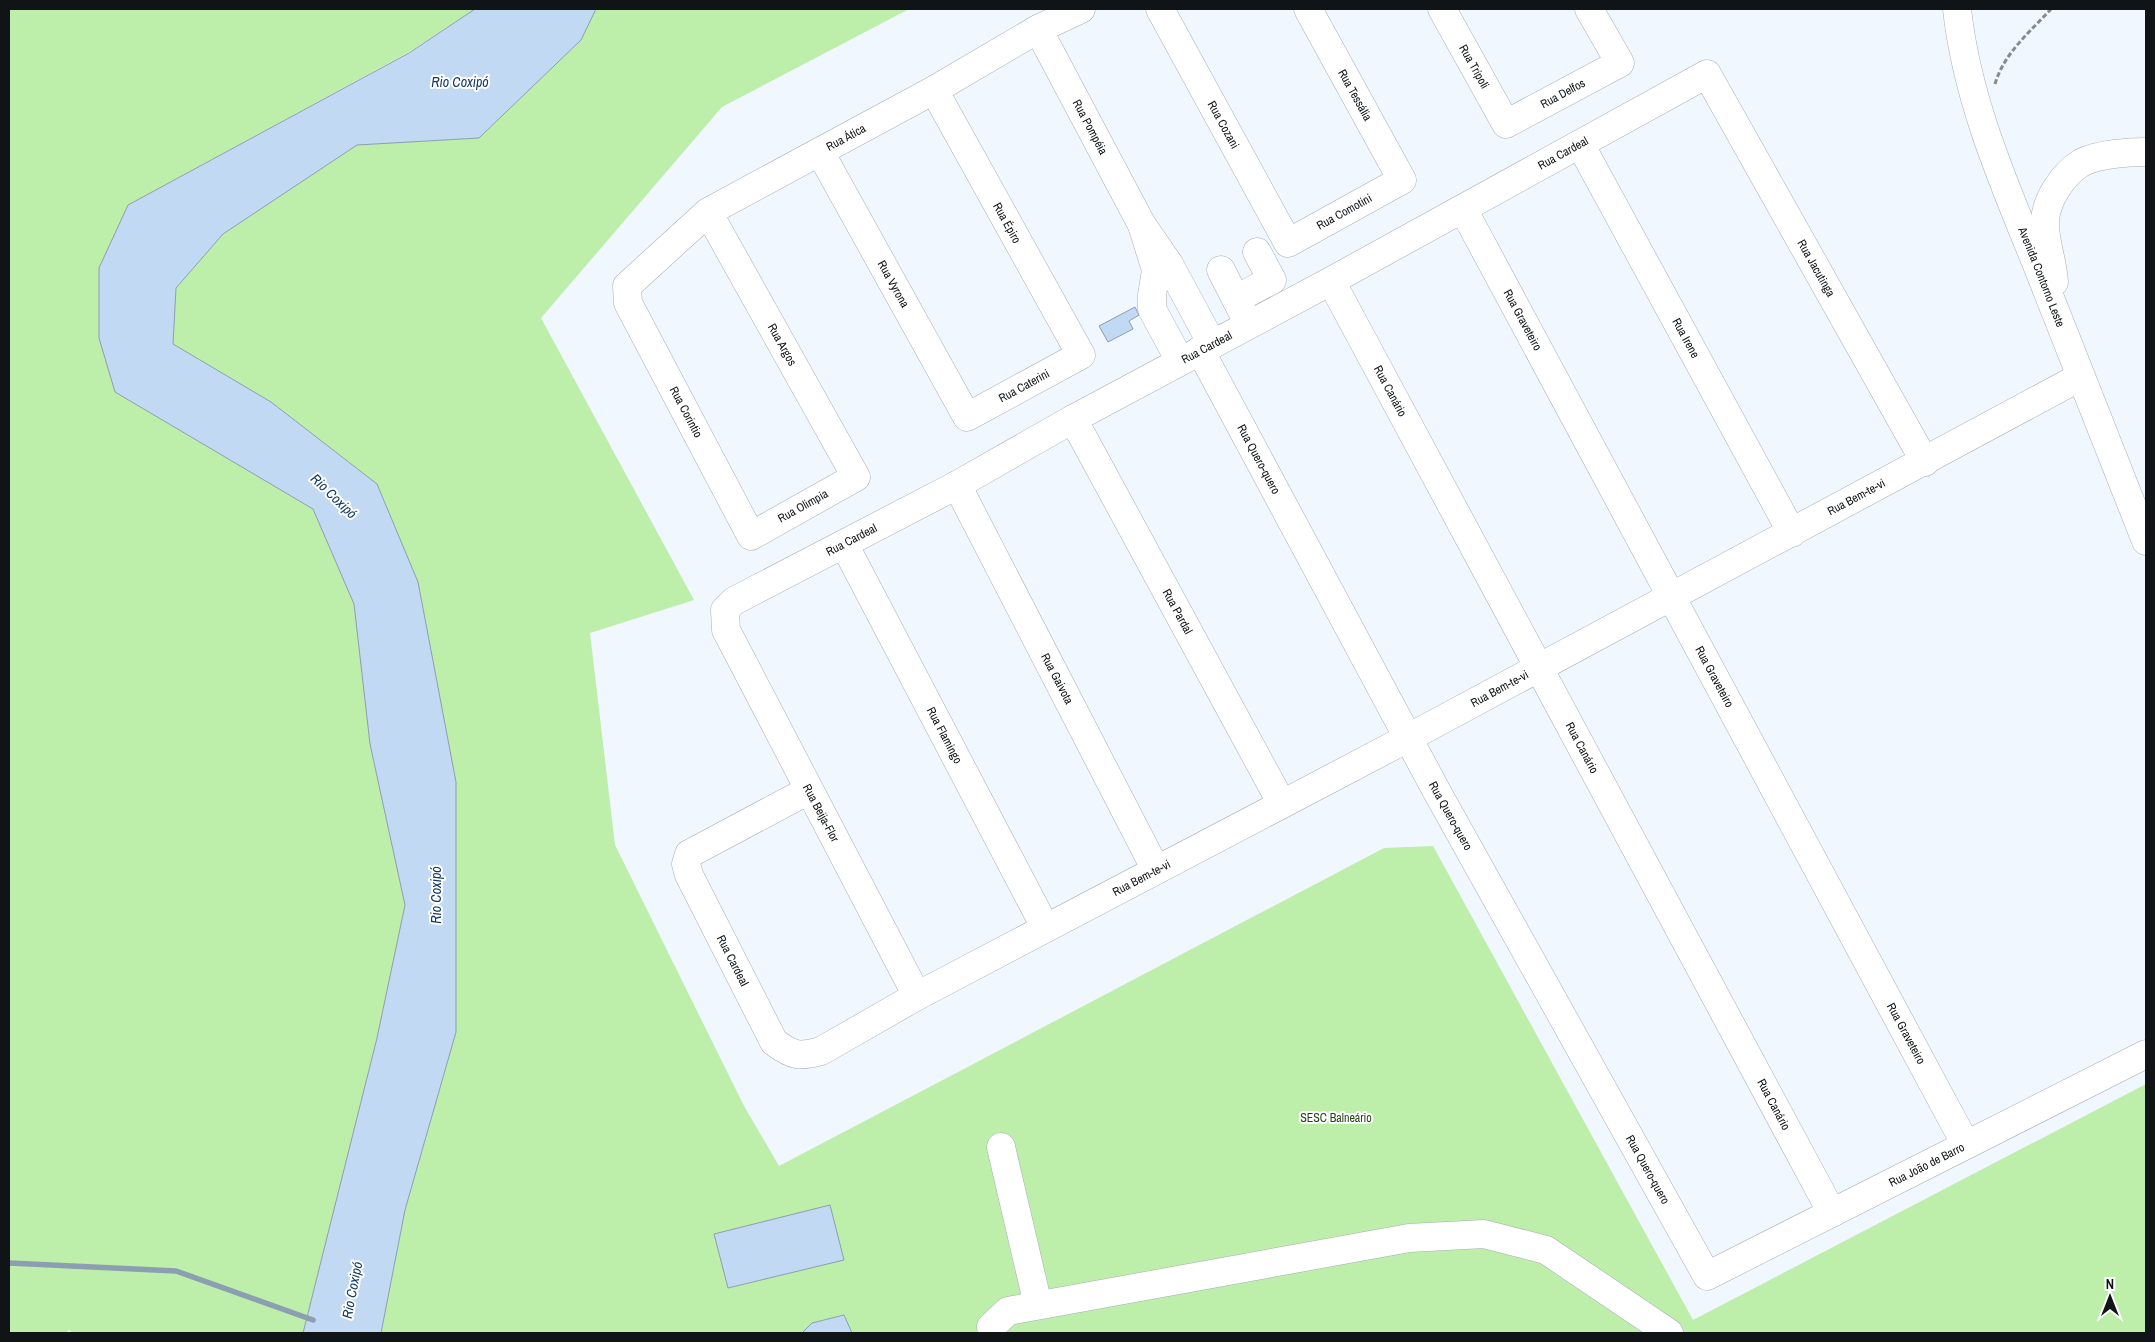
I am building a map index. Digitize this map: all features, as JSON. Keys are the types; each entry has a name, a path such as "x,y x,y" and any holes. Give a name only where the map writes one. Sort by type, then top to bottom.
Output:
{"street":[{"name":"Rua Ática","path":"627,286 708,212 934,90 1038,30 1081,9"},
{"name":"Rua Cozani","path":"1160,9 1288,243"},
{"name":"Rua Tessália","path":"1308,9 1402,180"},
{"name":"Rua Trípoli","path":"1442,9 1506,124"},
{"name":"Rua Delfos","path":"1506,124 1620,63 1589,9"},
{"name":"Avenida Contorno Leste","path":"1957,9 1961,44 1981,121 2004,189 2146,541"},
{"name":"Rua Pompéia","path":"1038,30 1142,225 1172,269 1178,296 1201,350"},
{"name":"Rua Cardeal","path":"726,630 725,610 734,601 957,485 1073,419 1332,281 1707,74"},
{"name":"Rua Jacutinga","path":"1707,74 1925,462"},
{"name":"Rua Épiro","path":"934,90 1081,355"},
{"name":"Rua Irene","path":"1580,144 1792,533"},
{"name":"Rua Vyrona","path":"820,152 967,417"},
{"path":"2054,312 2054,272 2045,221 2051,198 2068,176 2082,163 2116,154 2146,152"},
{"name":"Rua Comotini","path":"1288,243 1402,180"},
{"name":"Rua Graveteiro","path":"1463,209 1966,1145"},
{"name":"Rua Argos","path":"708,212 856,477"},
{"name":"Rua Pompéia","path":"1142,225 1156,270 1152,288 1152,309 1201,350"},
{"path":"1236,299 1272,280 1257,252"},
{"path":"1221,270 1249,325"},
{"name":"Rua Canário","path":"1332,281 1832,1213"},
{"name":"Rua Corintio","path":"627,286 628,303 751,536"},
{"name":"Rua Quero-quero","path":"1201,350 1408,738 1707,1276"},
{"name":"Rua Caterini","path":"967,417 1081,355"},
{"name":"Rua Bem-te-vi","path":"917,996 1671,598 1925,462 2080,376"},
{"name":"Rua Pardal","path":"1073,419 1282,804"},
{"name":"Rua Olimpia","path":"751,536 856,477"},
{"name":"Rua Gaivota","path":"957,485 1156,870"},
{"name":"Rua Flamingo","path":"844,544 1045,927"},
{"name":"Rua Beija-Flor","path":"726,630 917,996"},
{"name":"Rua Cardeal","path":"809,790 690,854 686,864 689,875 774,1042 789,1054 804,1056 821,1051 917,996"},
{"name":"Rua João de Barro","path":"1707,1276 2146,1054"},
{"path":"1001,1147 1038,1305"},
{"path":"992,1333 991,1327 1008,1311 1408,1238 1484,1234 1546,1250 1669,1333"}],"green space":[{"path":"9,9 475,9 409,52 128,205 115,392 313,509 354,604 370,744 405,905 377,1038 303,1333 73,1333 69,1330 66,1333 9,1333"},
{"name":"SESC Balneário","path":"596,9 909,9 722,107 541,318 694,600 590,633 615,845 744,1106 779,1166 1384,848 1433,846 1693,1320 2146,1084 2146,1333 381,1333 405,1210 456,1032 377,484 271,402 173,344 176,288 223,234 357,145 479,138 581,40"}],"water":[{"name":"Rio Coxipó","path":"475,9 596,9 581,40 479,138 357,145 223,234 176,288 173,344 271,402 377,484 418,582 456,782 456,1032 405,1210 381,1333 303,1333 377,1038 405,905 370,744 354,604 313,509 115,392 99,338 99,268 128,205 409,53"},
{"path":"1135,307 1139,315 1129,321 1133,329 1108,342 1099,326"},
{"path":"830,1205 844,1260 728,1288 714,1234"},
{"path":"844,1315 852,1333 802,1333 812,1323"}],"waterway":[{"path":"9,1263 176,1271 313,1320"}]}
